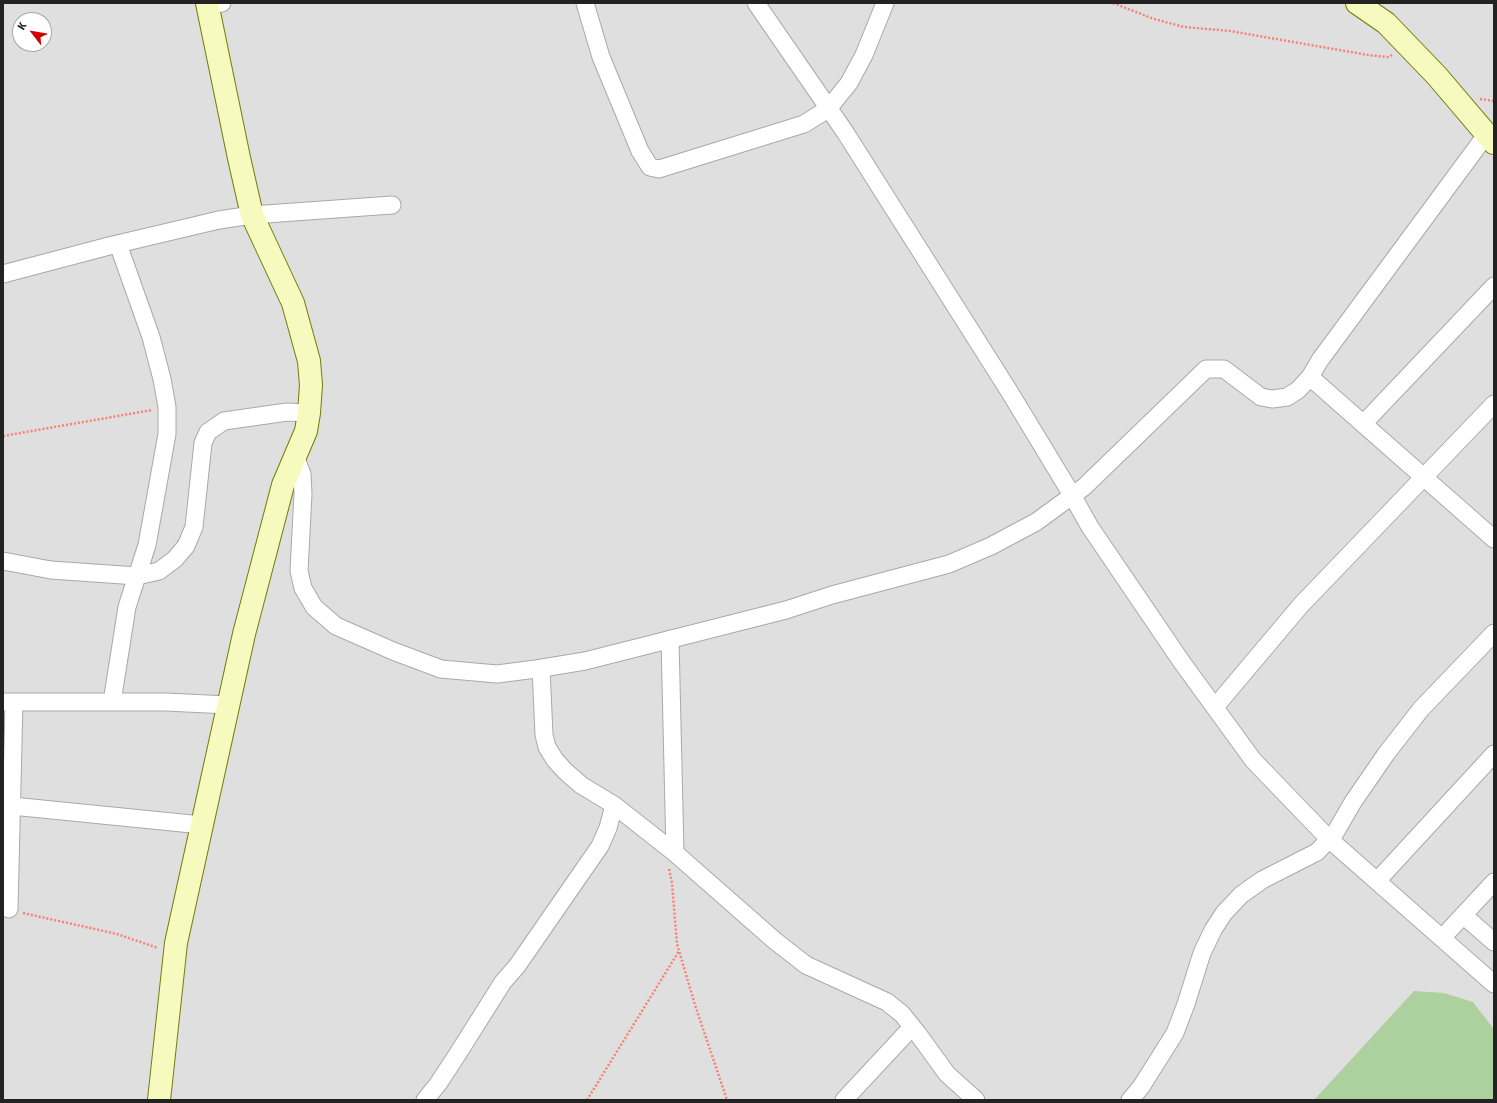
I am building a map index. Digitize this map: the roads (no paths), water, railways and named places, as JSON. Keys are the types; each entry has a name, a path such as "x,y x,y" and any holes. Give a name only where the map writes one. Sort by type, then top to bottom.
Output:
{"street":[{"path":"585,3 602,57 640,151 650,167 659,169 804,124 828,109 848,83 864,55 885,3"},
{"path":"756,3 828,109 1008,391 1072,495 1094,534 1180,661 1253,760 1330,839 1494,984"},
{"path":"295,456 302,474 303,494 299,571 303,588 314,607 336,626 393,651 441,669 497,674 585,661 786,610 832,595 949,564 991,546 1036,522 1084,487 1206,369 1224,369 1261,397 1272,399 1287,397 1298,390 1310,377 1320,360 1490,139 1437,76 1386,23 1357,3"},
{"path":"159,1100 176,943 244,634 283,485 306,431 311,385 310,361 293,303 252,215 239,158 212,4"},
{"path":"3,274 118,244 219,220 252,215 392,205"},
{"path":"112,702 127,607 147,545 167,434 167,407 162,379 151,337 118,244"},
{"path":"1364,424 1494,286"},
{"path":"1310,377 1424,477 1491,529"},
{"path":"1215,707 1301,605 1494,404"},
{"path":"3,561 51,570 137,576 159,570 175,559 186,546 194,527 203,443 208,432 224,421 287,412 309,413"},
{"path":"1130,1100 1141,1087 1175,1032 1191,991 1202,953 1213,930 1224,913 1241,895 1262,880 1317,852 1330,839 1386,754 1421,709 1494,633"},
{"path":"669,848 670,639"},
{"path":"541,668 544,735 547,747 555,760 565,771 581,785 614,805 669,848 800,961 887,1002 902,1014 947,1074 976,1100"},
{"path":"6,908 12,806 9,702 166,702 228,705"},
{"path":"1377,881 1494,754"},
{"path":"425,1100 438,1084 503,982 517,966 600,846 608,828 614,805"},
{"path":"12,806 202,825"},
{"path":"1442,938 1494,882"},
{"path":"1463,915 1494,942"},
{"path":"844,1100 912,1027"}]}
